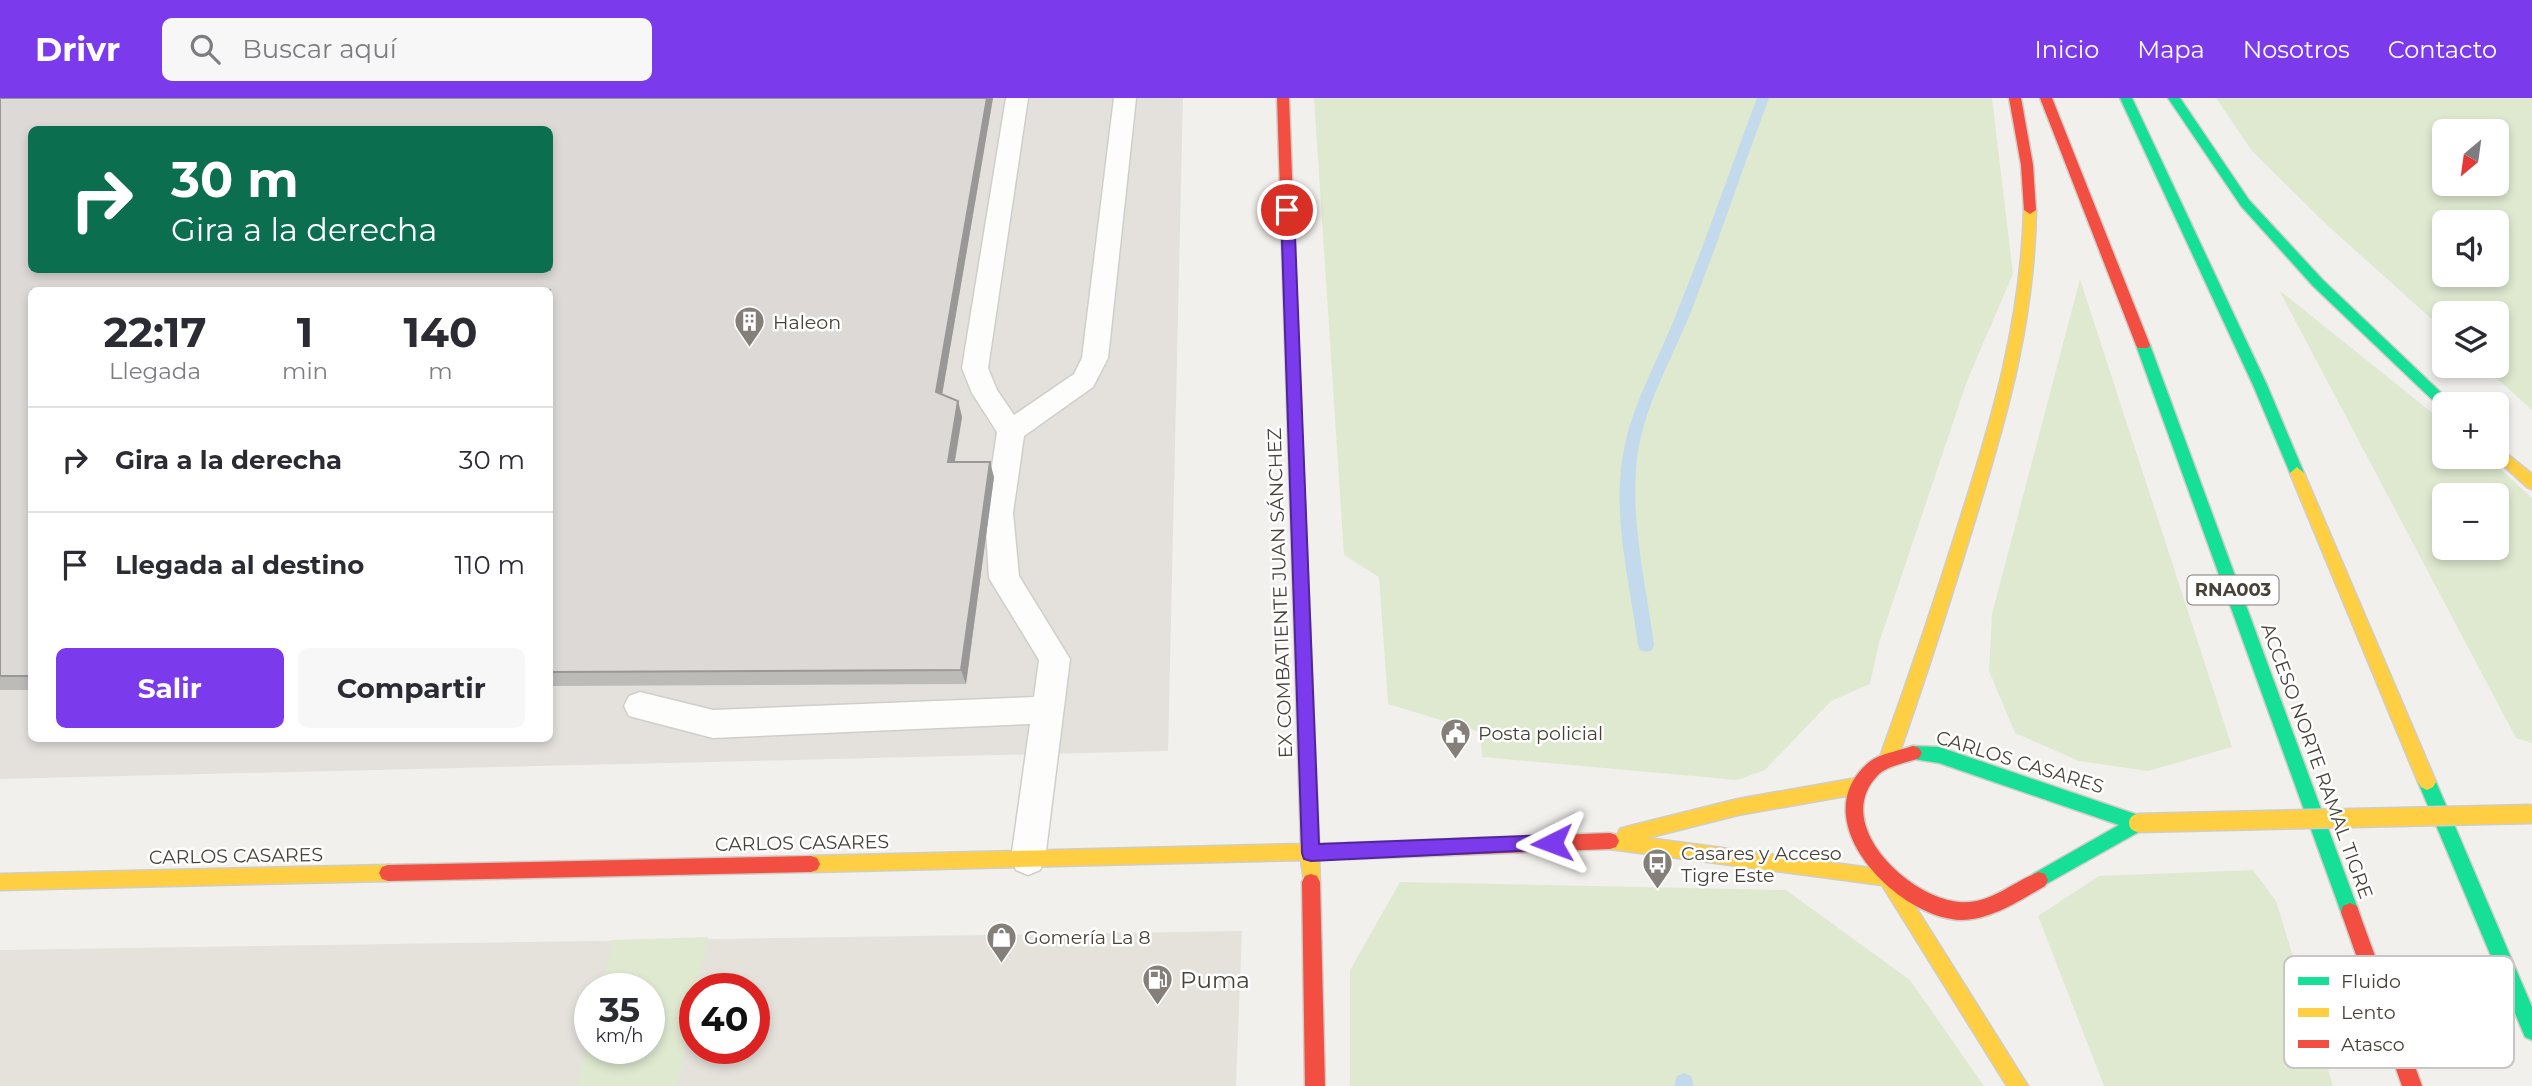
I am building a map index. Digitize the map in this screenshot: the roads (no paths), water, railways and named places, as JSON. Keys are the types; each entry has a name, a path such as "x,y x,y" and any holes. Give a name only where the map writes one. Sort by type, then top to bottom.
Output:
{"main road":[{"name":"EX COMBATIENTE JUAN SÁNCHEZ","path":"1283,98 1311,853 1315,1086"},
{"path":"1857,786 1870,769 1889,757 1929,646 2014,368 2023,328 2031,268 2029,193 2015,98"},
{"name":"ACCESO NORTE RAMAL TIGRE","path":"2046,98 2177,433 2365,956"},
{"path":"2126,98 2260,385 2501,956"},
{"path":"2174,98 2245,202 2318,283 2433,392"},
{"path":"2509,462 2532,483"},
{"name":"CARLOS CASARES","path":"1889,757 1913,753 1939,755 2138,823 2532,814"},
{"name":"CARLOS CASARES","path":"1606,840 1738,807 1857,786 1852,807 1855,832 1867,856 1887,877 1912,895 1940,907 1969,910 1995,906 2094,852 2138,823"},
{"name":"CARLOS CASARES","path":"0,882 1311,853 1606,840 1887,877"},
{"path":"1887,877 2018,1086"},
{"path":"2514,987 2532,1030"},
{"name":"ACCESO NORTE RAMAL TIGRE","path":"2406,1068 2412,1086"}],"lane":[{"path":"1017,98 975,368 985,393 1012,431 999,513 1004,578 1055,659 1028,859"},
{"path":"1012,431 1084,380 1095,358 1125,98"},
{"path":"640,706 713,724 1048,710"}],"waterway":[{"path":"1646,645 1632,550 1628,499 1628,476 1634,436 1646,400 1684,312 1763,98"}],"place":[{"name":"Haleon","path":"750,349"},
{"name":"Posta policial","path":"1455,760"},
{"name":"Casares y Acceso Tigre Este","path":"1658,891"},
{"name":"Gomería La 8","path":"1001,964"},
{"name":"Puma","path":"1157,1007"}]}
